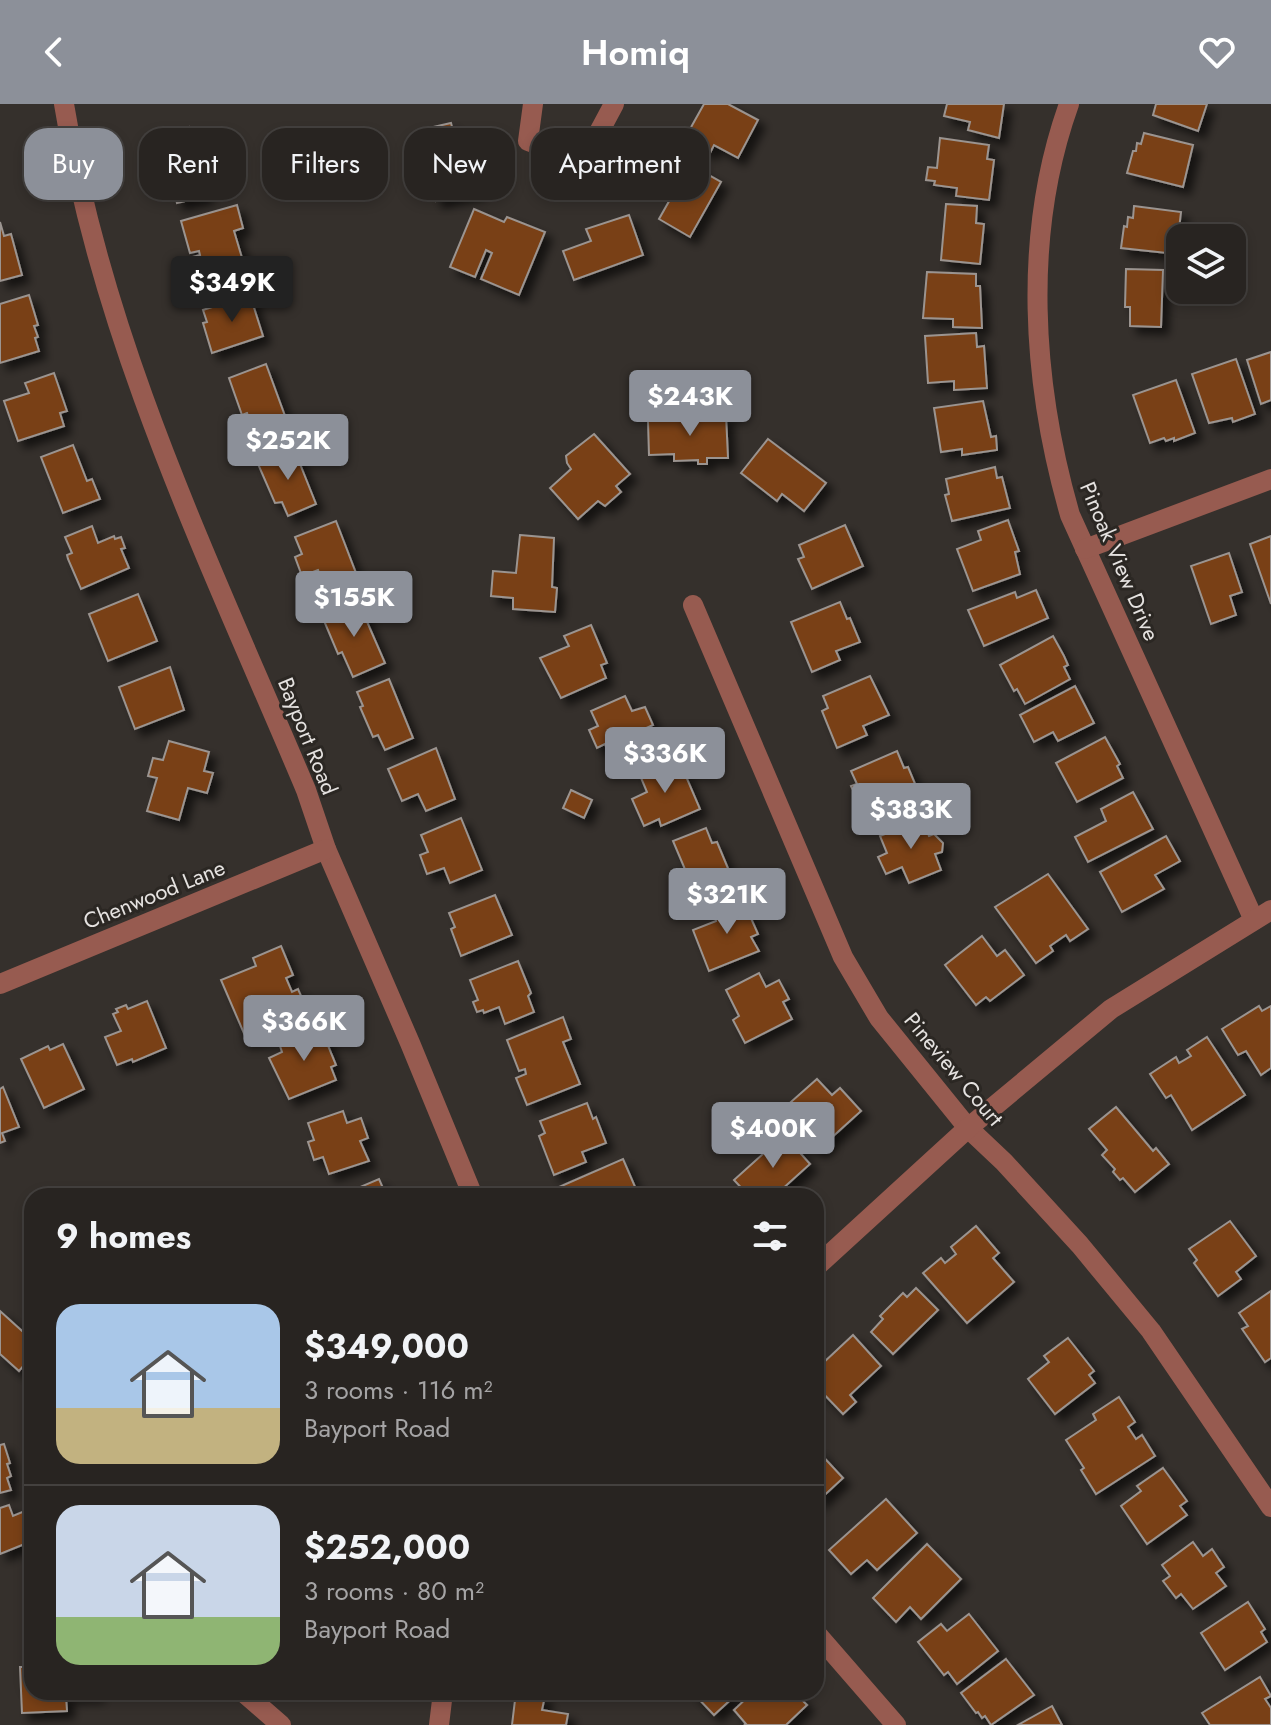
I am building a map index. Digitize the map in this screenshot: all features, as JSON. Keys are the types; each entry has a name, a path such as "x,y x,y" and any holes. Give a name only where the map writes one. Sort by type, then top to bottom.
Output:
{"street":[{"name":"Bayport Road","path":"64,104 74,165 120,330 148,413 306,790 326,849 470,1188"},
{"path":"533,104 528,141 583,162 614,104"},
{"name":"Pinoak View Drive","path":"1069,104 1048,185 1039,258 1038,330 1044,403 1058,475 1070,515 1085,549 1262,915"},
{"path":"1085,549 1271,479"},
{"name":"Pineview Court","path":"693,605 843,957 879,1018 968,1128 1004,1162 1080,1245 1151,1331 1271,1507"},
{"name":"Chenwood Lane","path":"0,984 326,849"},
{"path":"824,1260 968,1128 1111,1009 1262,915"},
{"path":"824,1642 896,1725"},
{"path":"252,1700 281,1725"},
{"path":"439,1725 442,1700"}],"building":[{"path":"704,104 728,104 758,120 738,158 714,145 709,152 709,128 691,128"},
{"path":"947,104 1004,104 999,138 968,130 970,122 944,116"},
{"path":"1156,104 1207,104 1198,131 1153,115"},
{"path":"451,123 452,128 429,128"},
{"path":"1144,133 1193,145 1183,187 1127,173 1133,151 1136,151 1137,143 1141,144"},
{"path":"940,138 989,145 987,159 994,160 989,200 956,196 957,188 934,185 935,181 926,180 928,167 937,168"},
{"path":"709,175 721,182 690,237 659,219 670,200 709,200"},
{"path":"946,204 977,206 976,223 984,224 980,264 941,260"},
{"path":"237,205 243,228 234,231 245,268 189,284 182,260 200,255 199,251 190,253 181,221"},
{"path":"1134,206 1181,212 1180,224 1166,224 1166,253 1121,248 1124,226 1127,227 1128,217 1133,218"},
{"path":"474,209 504,222 507,217 545,232 519,295 481,279 492,253 486,250 475,277 450,267"},
{"path":"629,215 643,255 574,280 563,251 591,241 586,229"},
{"path":"0,222 4,236 11,234 22,275 0,281"},
{"path":"1126,269 1163,270 1161,327 1130,326 1130,307 1125,307"},
{"path":"927,272 976,274 976,286 980,286 982,328 953,327 953,319 923,318"},
{"path":"29,295 38,325 34,326 39,351 0,363 0,304"},
{"path":"250,295 263,336 212,353 203,323 207,322 203,310"},
{"path":"976,333 977,347 984,346 987,388 954,390 954,381 928,383 925,336"},
{"path":"1271,352 1271,400 1261,404 1247,360"},
{"path":"1236,359 1255,414 1233,422 1232,418 1209,423 1192,374"},
{"path":"266,364 289,427 257,439 247,413 242,415 229,378"},
{"path":"54,373 67,411 60,413 64,426 18,441 4,401 29,393 25,383"},
{"path":"1176,380 1195,433 1174,441 1174,438 1166,441 1164,438 1150,443 1133,395"},
{"path":"983,401 991,437 996,436 997,450 962,455 962,449 941,452 934,408"},
{"path":"726,415 728,458 707,458 707,464 698,464 698,460 674,461 674,454 649,455 648,421"},
{"path":"594,434 630,474 616,486 621,492 605,506 598,501 578,519 550,488 571,469 566,456"},
{"path":"768,439 826,483 804,511 782,494 777,501 741,473"},
{"path":"73,445 87,481 92,479 100,499 63,513 41,457"},
{"path":"294,449 316,504 288,516 282,502 275,503 258,464"},
{"path":"995,467 997,478 1002,477 1010,508 952,521 945,495 949,494 946,479"},
{"path":"1008,520 1019,551 1015,552 1020,574 973,591 957,549 981,540 978,531"},
{"path":"336,521 359,581 327,593 318,570 302,576 295,557 302,554 295,537"},
{"path":"845,525 863,566 812,589 798,559 804,557 799,545"},
{"path":"92,526 98,543 114,536 115,539 121,537 125,548 121,549 129,568 81,589 68,559 67,555 72,553 65,537"},
{"path":"520,535 554,538 552,587 557,588 555,612 513,609 513,598 491,596 493,571 516,573"},
{"path":"1271,536 1271,604 1250,544"},
{"path":"1229,553 1242,592 1230,596 1236,615 1211,624 1191,566"},
{"path":"1036,590 1048,618 984,646 968,610 1015,592 1017,598"},
{"path":"138,594 157,641 108,661 89,614"},
{"path":"358,601 385,663 353,677 342,652 338,654 322,616"},
{"path":"840,602 860,642 836,651 840,660 812,672 791,622"},
{"path":"591,625 607,663 601,665 606,678 561,698 540,658 569,646 564,636"},
{"path":"1053,636 1068,665 1064,667 1070,679 1025,704 1000,665"},
{"path":"170,667 184,710 135,729 119,687"},
{"path":"870,676 889,715 863,726 867,735 837,748 822,711 828,708 823,696"},
{"path":"389,679 413,738 385,750 378,735 373,737 357,692"},
{"path":"1075,686 1094,723 1058,741 1053,732 1034,742 1020,715"},
{"path":"625,696 632,711 645,707 653,725 644,729 652,746 613,764 605,744 597,748 589,730 598,726 591,711"},
{"path":"1105,737 1120,764 1117,766 1123,778 1077,802 1056,763"},
{"path":"169,741 209,752 204,771 213,773 207,793 188,788 179,820 147,811 157,778 148,776 153,758 163,760"},
{"path":"436,748 455,799 426,811 418,794 402,801 388,769"},
{"path":"897,751 918,791 864,815 851,786 857,784 851,771"},
{"path":"672,759 680,776 685,774 700,809 661,826 659,819 644,826 632,799 647,792 639,773"},
{"path":"571,790 592,800 584,818 563,808"},
{"path":"1133,792 1153,829 1088,862 1075,837 1106,821 1101,809"},
{"path":"461,818 482,870 450,883 444,868 427,874 420,855 428,852 421,835"},
{"path":"922,819 929,836 934,834 943,843 942,852 935,854 941,870 909,883 902,867 886,874 878,857 887,853 880,836"},
{"path":"706,828 712,843 717,842 732,878 695,893 673,841"},
{"path":"1166,836 1180,861 1155,875 1164,889 1122,912 1100,872"},
{"path":"1048,874 1088,929 1070,941 1066,935 1050,946 1053,951 1036,963 995,907"},
{"path":"495,895 512,935 461,956 449,913"},
{"path":"742,898 758,934 751,937 759,951 709,971 693,930 716,921 715,910"},
{"path":"982,936 997,956 1005,950 1024,975 990,1001 986,997 976,1005 945,965"},
{"path":"281,946 293,975 286,978 292,992 298,989 308,1012 246,1038 221,980 256,966 253,958"},
{"path":"518,961 531,993 528,996 534,1012 505,1024 499,1007 484,1013 483,1010 477,1012 473,1002 478,1000 470,980"},
{"path":"759,973 766,987 779,980 789,999 783,1002 792,1019 745,1043 733,1020 739,1016 726,990"},
{"path":"147,1001 166,1048 133,1062 132,1059 117,1065 105,1037 121,1031 113,1014 118,1012 116,1009 126,1005 128,1009"},
{"path":"1259,1006 1262,1011 1271,1006 1271,1068 1261,1075 1246,1051 1238,1055 1222,1029"},
{"path":"563,1017 571,1039 563,1042 580,1084 527,1105 516,1078 526,1074 525,1069 519,1071 507,1040"},
{"path":"320,1026 336,1065 331,1067 336,1080 289,1099 269,1058 282,1052 279,1043"},
{"path":"1207,1037 1245,1095 1192,1130 1171,1095 1166,1098 1150,1074 1176,1057 1179,1063 1191,1056 1187,1050"},
{"path":"63,1044 84,1089 44,1108 21,1059 48,1046 50,1050"},
{"path":"817,1079 832,1095 840,1088 861,1111 819,1149 783,1109"},
{"path":"3,1087 19,1127 2,1133 5,1141 0,1143 0,1089"},
{"path":"587,1103 606,1143 582,1152 586,1162 554,1175 539,1136 545,1133 540,1121"},
{"path":"1116,1107 1153,1151 1156,1148 1169,1164 1135,1192 1113,1172 1115,1169 1102,1155 1107,1150 1089,1129"},
{"path":"343,1111 347,1123 361,1118 368,1138 360,1141 369,1161 329,1174 323,1157 314,1160 308,1142 314,1140 308,1123"},
{"path":"784,1135 810,1164 783,1188 742,1188 734,1180"},
{"path":"623,1159 636,1188 559,1188"},
{"path":"379,1179 383,1188 358,1188"},
{"path":"1230,1221 1256,1256 1236,1272 1241,1279 1218,1296 1194,1263 1197,1260 1189,1249"},
{"path":"976,1226 999,1253 993,1258 1014,1282 967,1323 923,1273 941,1258 945,1263 956,1254 951,1247"},
{"path":"916,1288 938,1310 893,1354 871,1332 883,1319 880,1316 903,1293 907,1297"},
{"path":"1271,1291 1271,1358 1265,1362 1242,1329 1248,1326 1239,1313"},
{"path":"0,1311 24,1333 24,1365 19,1371 0,1354"},
{"path":"853,1335 881,1366 850,1395 856,1402 843,1414 824,1394 824,1362"},
{"path":"1068,1338 1094,1371 1089,1375 1095,1383 1055,1414 1028,1379 1049,1362 1044,1356"},
{"path":"1119,1397 1135,1422 1128,1427 1136,1439 1142,1435 1155,1456 1096,1494 1066,1440 1096,1420 1093,1414"},
{"path":"4,1444 10,1463 7,1464 11,1476 7,1478 11,1490 0,1493 0,1445"},
{"path":"824,1458 843,1478 824,1496"},
{"path":"1163,1468 1187,1501 1180,1506 1187,1515 1147,1544 1121,1506 1141,1491 1137,1486"},
{"path":"886,1499 917,1533 877,1570 867,1560 851,1574 829,1550"},
{"path":"9,1505 13,1516 24,1511 24,1544 0,1554 0,1508"},
{"path":"1193,1542 1203,1556 1212,1549 1224,1567 1216,1573 1226,1586 1193,1609 1181,1594 1176,1598 1163,1581 1170,1576 1162,1565"},
{"path":"927,1544 961,1579 921,1619 910,1607 896,1622 873,1598"},
{"path":"1248,1602 1265,1629 1261,1632 1267,1642 1225,1670 1201,1633"},
{"path":"969,1614 998,1651 957,1684 948,1672 944,1675 918,1642 941,1624 947,1631"},
{"path":"1006,1659 1034,1695 991,1725 985,1716 982,1718 976,1713 961,1693"},
{"path":"20,1667 24,1667 24,1700 66,1700 67,1711 22,1713"},
{"path":"1260,1677 1271,1696 1265,1699 1271,1708 1271,1725 1210,1725 1202,1713"},
{"path":"515,1700 544,1700 542,1710 568,1714 566,1725 512,1725"},
{"path":"700,1700 730,1700 714,1715"},
{"path":"745,1700 802,1700 807,1705 786,1725 744,1725 734,1710"},
{"path":"1052,1706 1062,1725 1018,1725"}]}
